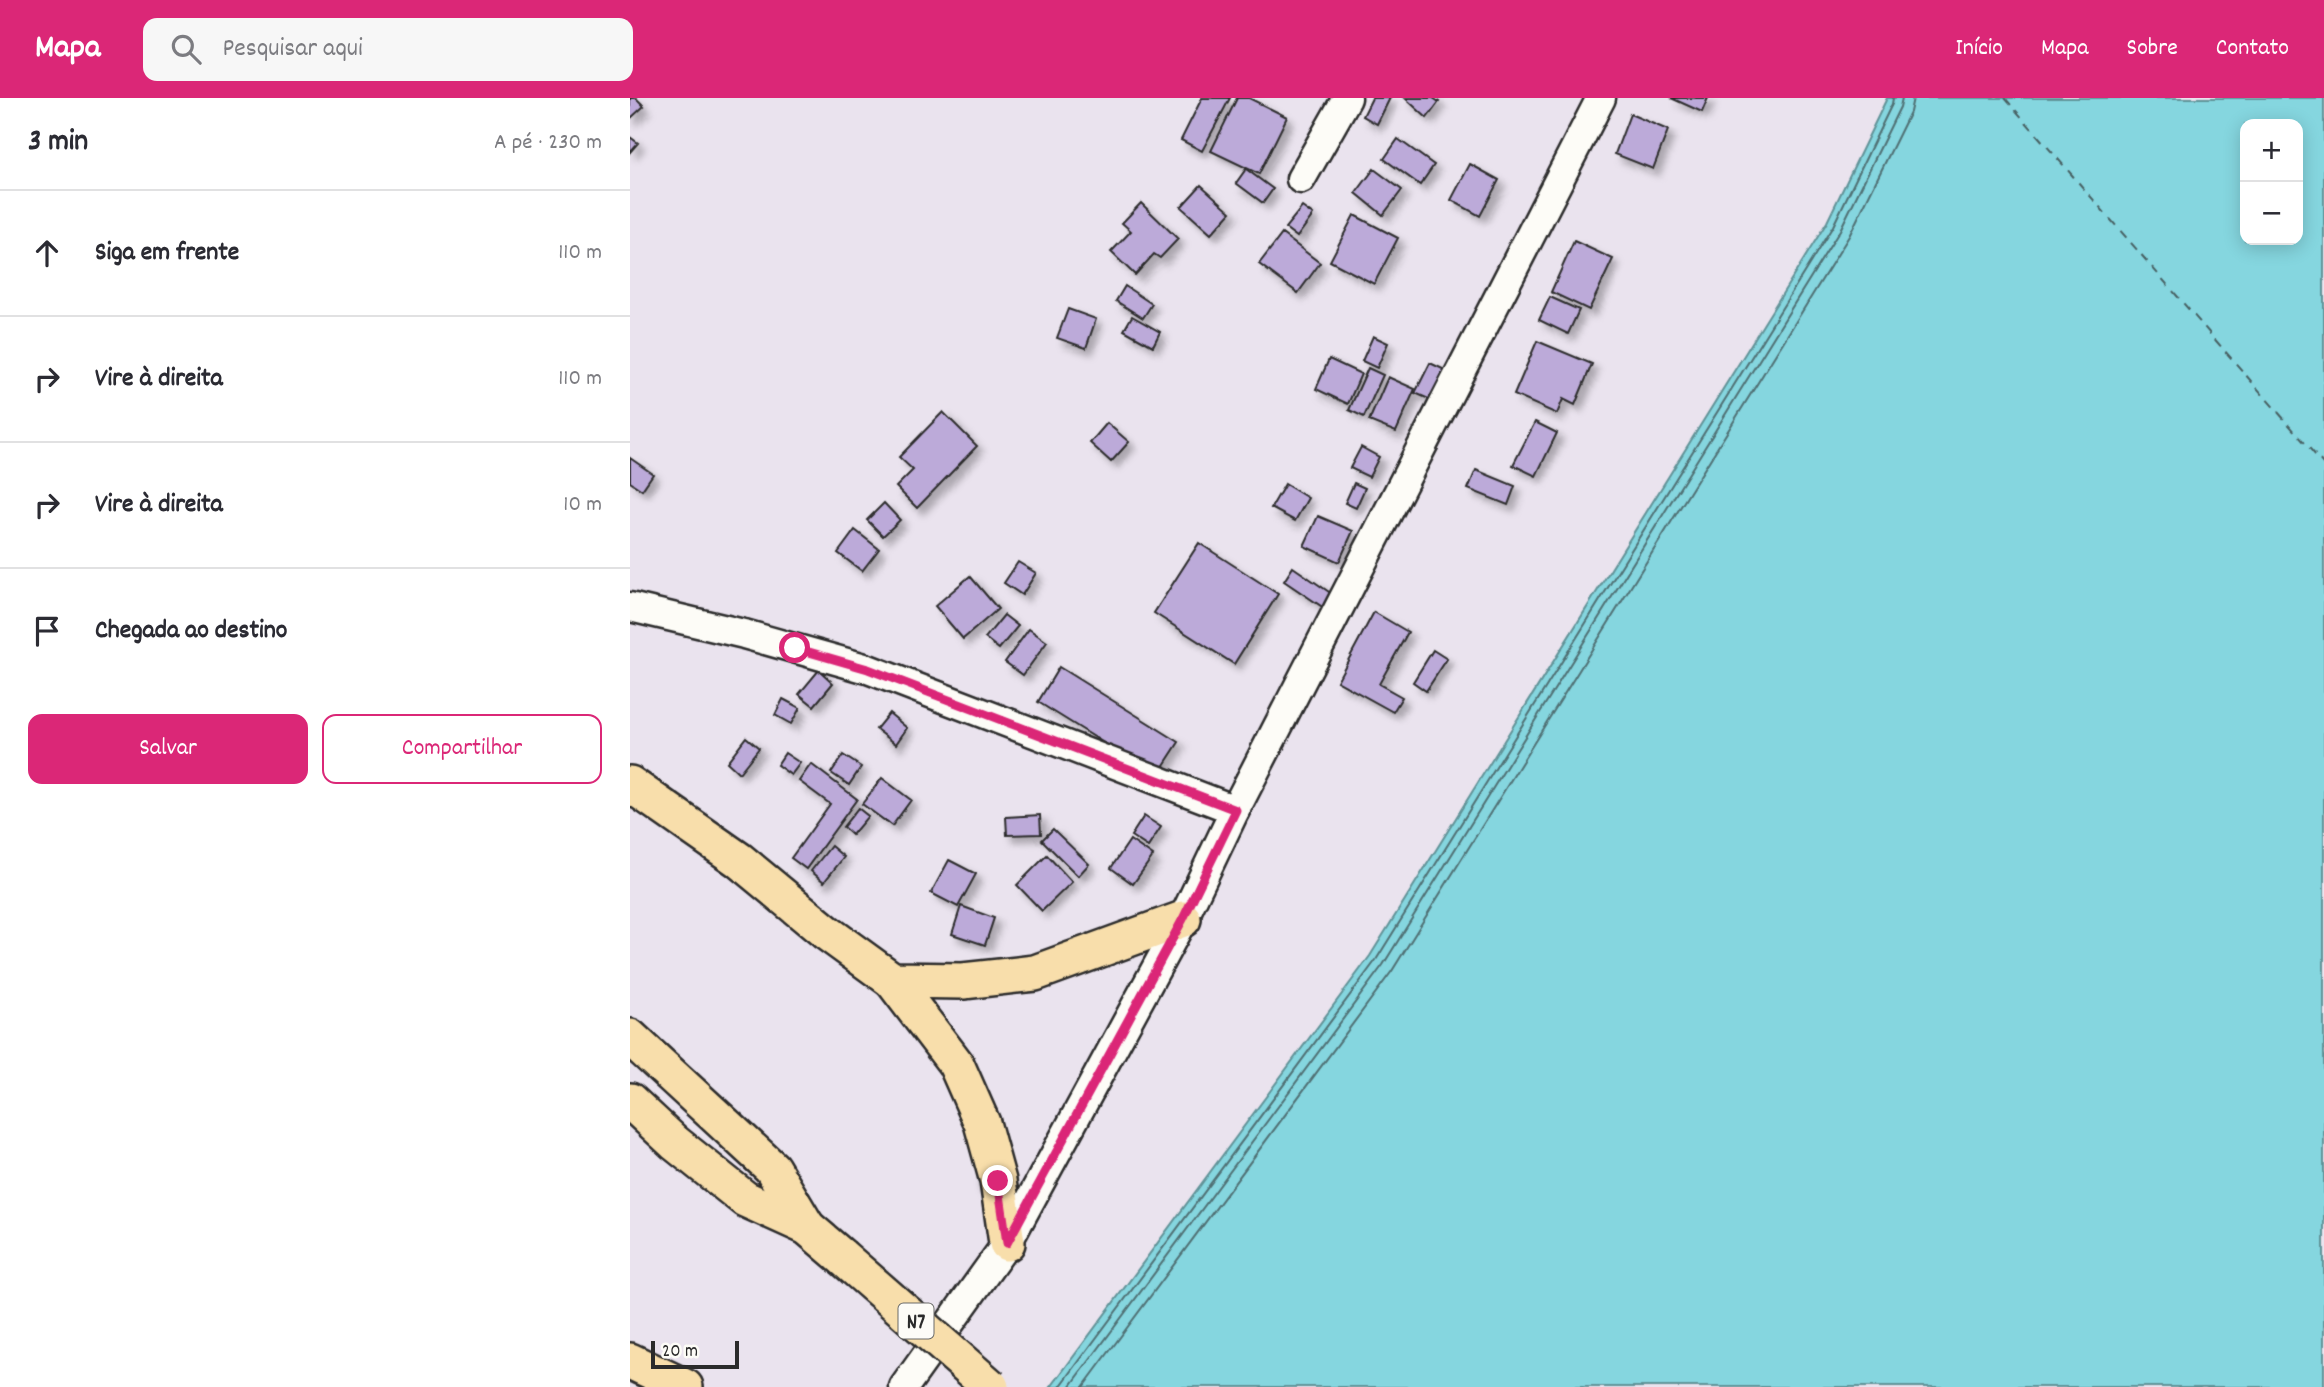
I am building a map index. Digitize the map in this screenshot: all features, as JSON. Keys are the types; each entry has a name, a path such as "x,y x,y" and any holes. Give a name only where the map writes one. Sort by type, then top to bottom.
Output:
{"main road":[{"path":"632,786 739,860 825,932 892,980 956,1064 982,1123 998,1181 1007,1243"},
{"path":"892,980 963,981 1035,974 1183,919"},
{"name":"N7","path":"630,1037 772,1168 807,1227"},
{"name":"N7","path":"630,1101 674,1143 745,1199 807,1227 991,1387"},
{"path":"630,1128 674,1143"},
{"path":"630,1361 685,1387"},
{"path":"630,1373 635,1387"}],"street":[{"path":"1301,179 1347,98"},
{"path":"904,1387 1007,1243 1183,919 1236,810 1601,98"},
{"path":"630,607 868,669 1236,810"}],"water":[{"path":"1887,98 2324,98 2324,1387 1051,1387 1370,956 1827,222"}],"building":[{"path":"630,98 636,98 644,106 630,119"},
{"path":"1202,98 1230,98 1202,151 1181,140"},
{"path":"1237,98 1249,98 1287,117 1259,174 1211,151"},
{"path":"1372,98 1390,98 1377,124 1363,116"},
{"path":"1405,98 1433,98 1439,102 1427,118"},
{"path":"1671,98 1708,98 1702,112"},
{"path":"1630,114 1668,130 1653,169 1615,154"},
{"path":"630,137 638,143 630,152"},
{"path":"1398,139 1434,165 1420,185 1384,159"},
{"path":"1470,164 1499,180 1480,216 1451,200"},
{"path":"1246,169 1273,189 1263,203 1236,183"},
{"path":"1374,169 1402,190 1383,215 1356,193"},
{"path":"1201,185 1231,212 1211,234 1181,207"},
{"path":"1141,203 1178,239 1160,258 1154,254 1135,275 1111,252 1131,231 1122,223"},
{"path":"1302,207 1313,215 1297,237 1285,228"},
{"path":"1354,215 1398,238 1374,284 1330,261"},
{"path":"1282,234 1320,263 1298,293 1259,264"},
{"path":"1574,241 1613,259 1589,310 1551,292"},
{"path":"1125,286 1152,304 1143,318 1116,301"},
{"path":"1550,297 1579,310 1568,334 1539,320"},
{"path":"1068,309 1096,319 1086,348 1057,338"},
{"path":"1132,316 1160,332 1153,346 1124,330"},
{"path":"1373,336 1388,343 1377,368 1362,361"},
{"path":"1537,341 1592,364 1575,405 1563,399 1557,414 1514,395"},
{"path":"1329,359 1361,374 1348,404 1316,389"},
{"path":"1430,363 1445,370 1431,400 1415,393"},
{"path":"1368,368 1383,375 1364,417 1349,410"},
{"path":"1388,377 1415,389 1396,432 1369,421"},
{"path":"943,412 977,446 917,508 896,487 913,470 899,457"},
{"path":"1535,422 1557,433 1536,476 1513,465"},
{"path":"1107,423 1129,442 1111,462 1090,443"},
{"path":"1361,447 1379,457 1369,477 1350,468"},
{"path":"630,458 653,474 642,490 630,482"},
{"path":"1476,470 1515,486 1508,505 1468,489"},
{"path":"1354,483 1365,488 1356,508 1345,503"},
{"path":"1285,484 1308,498 1295,521 1271,508"},
{"path":"884,503 900,520 883,536 867,520"},
{"path":"1318,516 1353,531 1339,562 1304,546"},
{"path":"855,530 879,549 862,571 838,553"},
{"path":"1199,543 1278,594 1234,664 1154,613"},
{"path":"1018,562 1036,573 1022,595 1004,583"},
{"path":"1293,567 1332,594 1324,608 1284,581"},
{"path":"970,576 998,609 963,639 935,606"},
{"path":"1374,612 1408,632 1379,684 1402,697 1393,712 1337,681"},
{"path":"1004,615 1018,626 999,649 985,638"},
{"path":"1029,629 1047,642 1023,675 1005,662"},
{"path":"1433,650 1447,659 1426,691 1413,682"},
{"path":"1059,667 1179,742 1157,776 1038,702"},
{"path":"819,670 833,683 814,706 799,694"},
{"path":"783,699 800,708 791,724 775,715"},
{"path":"889,713 907,728 896,744 876,729"},
{"path":"746,737 759,748 739,773 727,762"},
{"path":"785,753 800,763 791,775 777,765"},
{"path":"843,755 861,767 849,785 831,773"},
{"path":"811,764 857,799 806,869 791,858 830,804 799,781"},
{"path":"882,778 911,800 892,826 862,804"},
{"path":"858,808 868,816 852,835 843,827"},
{"path":"1040,815 1041,834 1007,835 1006,817"},
{"path":"1144,816 1161,827 1148,847 1131,836"},
{"path":"1053,829 1089,864 1078,876 1042,840"},
{"path":"1130,840 1153,856 1133,884 1111,868"},
{"path":"831,846 844,857 824,882 811,871"},
{"path":"1047,855 1072,882 1042,911 1017,885"},
{"path":"949,860 976,874 958,907 931,893"},
{"path":"961,906 994,918 985,945 952,934"}],"ferry route":[{"path":"2005,98 2324,465"}],"route":[{"path":"795,648 868,669 1236,810 1183,919 1007,1243 998,1181"}]}
